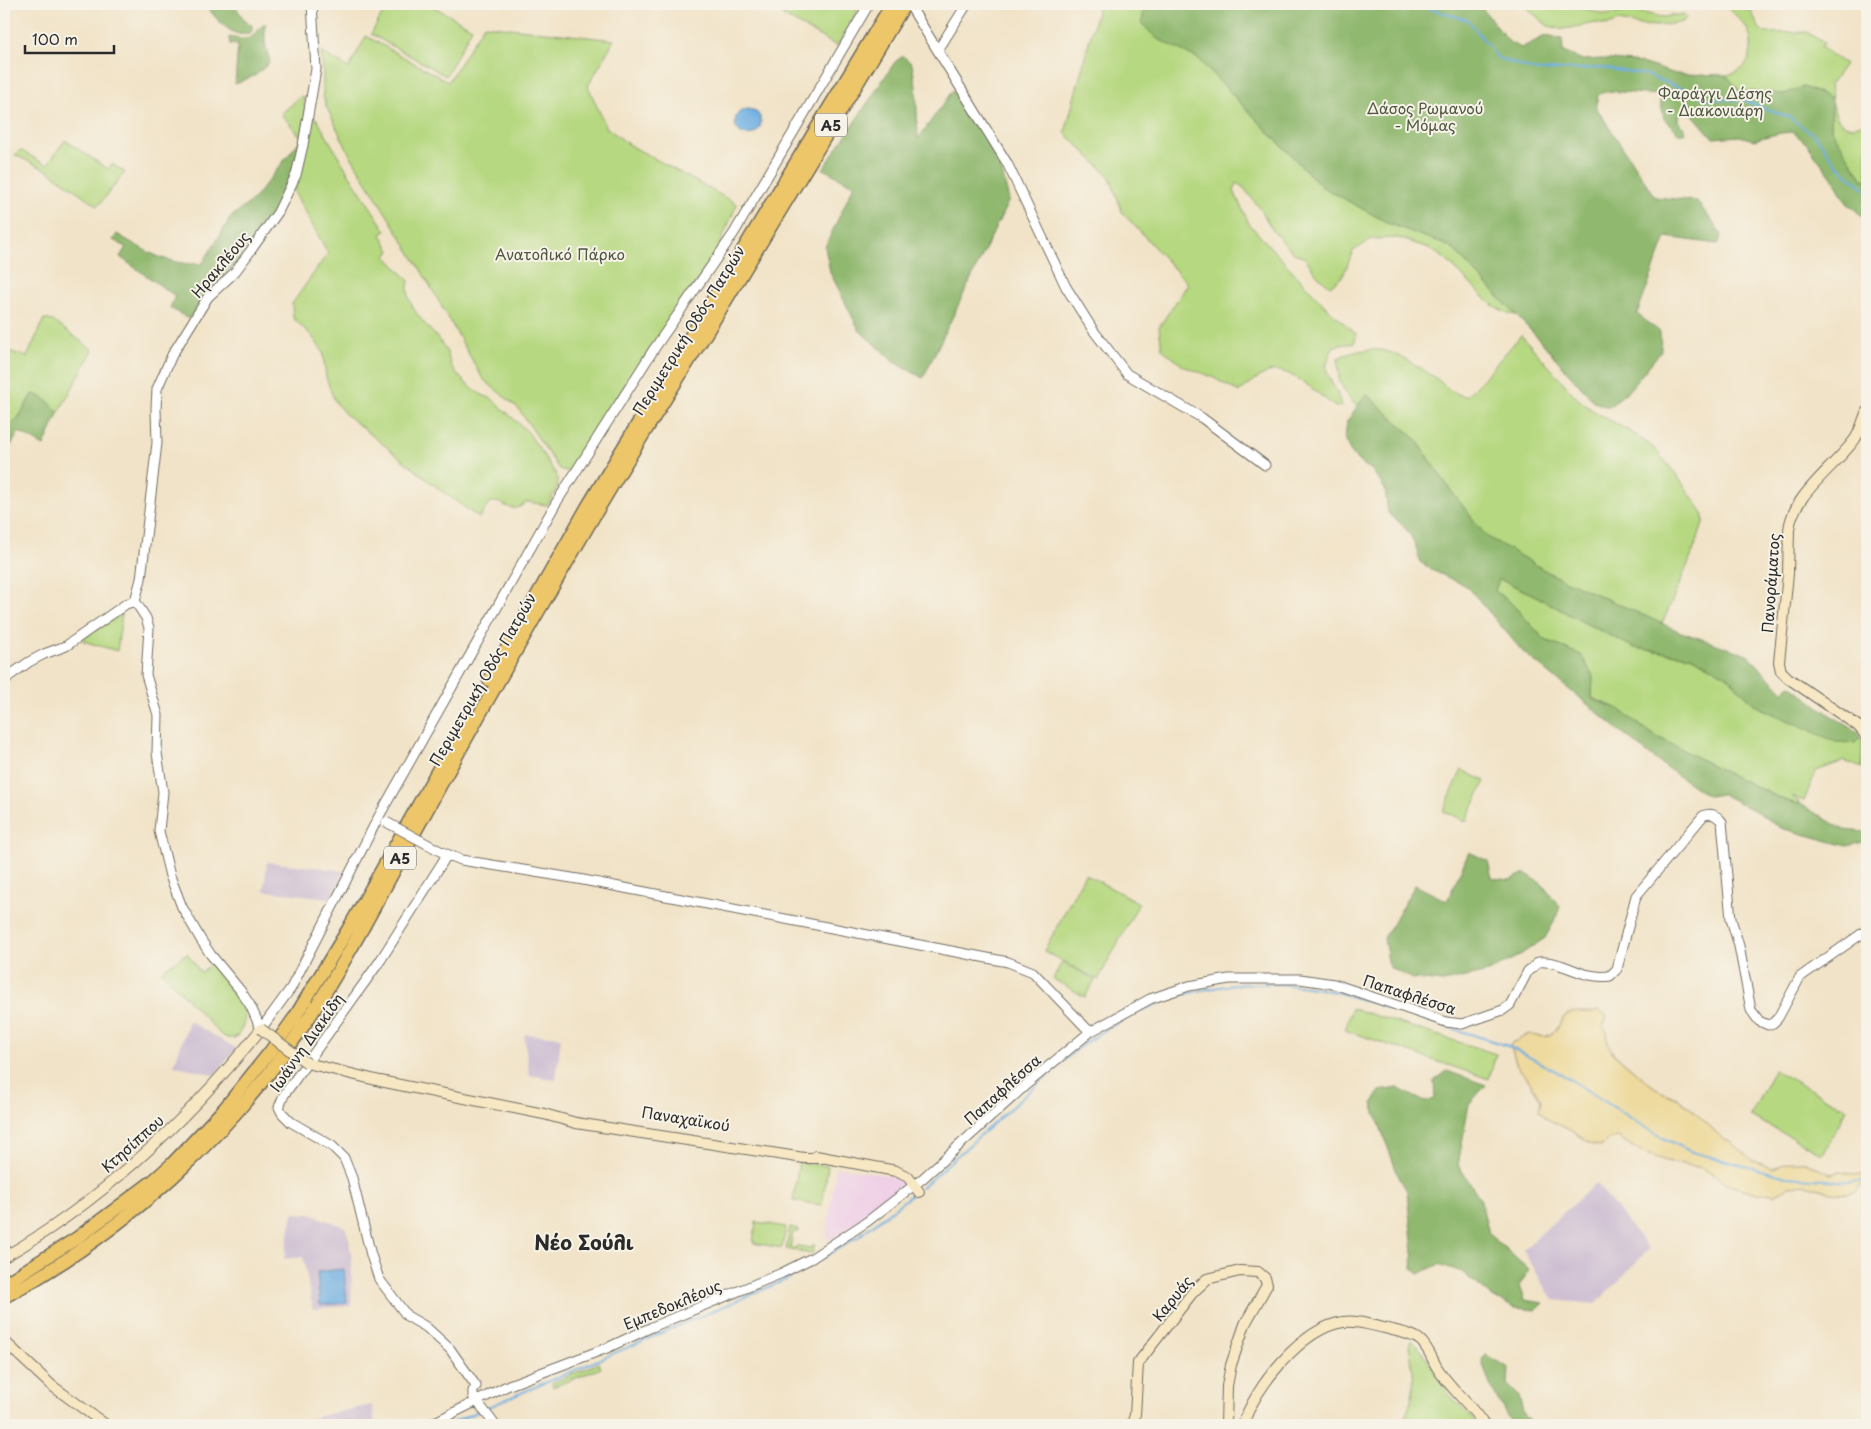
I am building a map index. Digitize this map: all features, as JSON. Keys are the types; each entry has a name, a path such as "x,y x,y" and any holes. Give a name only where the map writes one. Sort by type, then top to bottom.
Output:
{"highway":[{"name":"Περιμετρική Οδός Πατρών","path":"4,1284 77,1238 153,1181 172,1164 224,1108 290,1024 348,928 588,506 891,4"},
{"name":"Περιμετρική Οδός Πατρών","path":"4,1296 84,1248 129,1215 160,1188 200,1150 237,1109 264,1078 302,1028 339,968 481,711 582,536 908,7"}],"main road":[{"name":"Πανοράματος","path":"1867,411 1856,438 1805,494 1791,522 1779,662 1781,671 1788,678 1858,726 1867,740"},
{"path":"262,1029 307,1063"},
{"name":"Κτησίππου","path":"4,1257 53,1227 138,1160 189,1110 262,1029"},
{"name":"Παναχαϊκού","path":"307,1063 439,1094 576,1122 804,1158 822,1158 896,1170 908,1177 916,1189"},
{"name":"Καρυάς","path":"1132,1425 1135,1415 1137,1366 1142,1356 1204,1281 1240,1271 1252,1270 1262,1274 1267,1285 1245,1324 1231,1365 1227,1386 1226,1425"},
{"path":"1243,1425 1255,1398 1270,1376 1300,1344 1327,1328 1342,1322 1358,1323 1406,1334 1423,1343 1448,1384 1473,1409 1484,1425"},
{"path":"4,1341 51,1385 106,1425"}],"street":[{"name":"Ηρακλέους","path":"135,601 141,579 157,443 157,389 172,355 208,297 234,272 249,253 278,212 296,175 316,69 312,4"},
{"path":"4,683 13,672 28,662 50,651 66,646 126,604 135,601 146,618 149,628 146,675 158,715 157,753 163,792 159,831 168,870 187,917 211,955 240,990 262,1029 291,988 556,503 666,330 734,233 869,4"},
{"path":"938,50 967,4"},
{"path":"908,7 938,50 1007,163 1066,287 1093,330 1127,374 1202,418 1265,465"},
{"name":"Παπαφλέσσα","path":"916,1189 1047,1067 1090,1032 1150,999 1189,986 1229,979 1300,979 1334,984 1446,1022 1462,1024 1503,1010 1510,1005 1528,971 1539,962 1552,963 1591,977 1610,976 1617,969 1636,896 1706,814 1715,816 1722,822 1731,919 1739,946 1751,1010 1759,1021 1768,1024 1776,1020 1800,977 1867,930"},
{"path":"382,820 461,860 578,879 1016,964 1034,972 1090,1032"},
{"name":"Ιωάννη Διακίδη","path":"444,853 389,948 284,1096 280,1110 291,1122 332,1146 344,1158 352,1178 371,1255 379,1279 406,1316 426,1327 450,1349 476,1386"},
{"name":"Εμπεδοκλέους","path":"429,1425 525,1379 606,1348 791,1269 812,1258 916,1189"},
{"path":"489,1397 476,1386 472,1393 496,1425"}],"shaded area":[{"path":"267,862 345,872 331,898 264,891"},
{"path":"189,1021 237,1049 214,1075 174,1065"},
{"path":"524,1034 561,1037 556,1080 529,1075"},
{"path":"836,1167 900,1177 906,1184 878,1207 830,1240 826,1238"},
{"path":"1596,1183 1649,1249 1596,1304 1553,1300 1523,1250"},
{"path":"293,1213 310,1214 345,1227 349,1239 352,1262 351,1306 313,1309 303,1257 284,1259"},
{"path":"372,1405 375,1425 286,1425 329,1414"}],"green space":[{"path":"205,4 234,4 245,21 252,25 252,31 239,34 225,27"},
{"path":"388,4 429,4 472,28 446,76 371,34"},
{"path":"787,4 820,4 826,6 832,4 861,4 837,46 782,15"},
{"path":"1099,4 1124,4 1130,7 1145,7 1142,24 1156,38 1197,58 1321,186 1388,223 1451,247 1516,315 1508,314 1491,304 1445,259 1429,248 1398,238 1372,239 1353,251 1343,276 1330,286 1318,276 1305,258 1292,252 1273,231 1261,210 1244,188 1237,183 1234,191 1249,224 1325,306 1357,335 1354,343 1334,346 1327,365 1329,377 1339,396 1341,406 1335,407 1305,383 1287,373 1272,371 1255,380 1239,392 1212,377 1183,366 1162,349 1159,327 1188,284 1122,212 1110,177 1065,133"},
{"name":"Δάσος Ρωμανού - Μόμας","path":"1124,4 1479,4 1509,42 1521,48 1545,36 1562,39 1563,52 1583,60 1603,59 1641,63 1676,74 1726,75 1740,91 1784,94 1803,87 1832,98 1831,129 1863,180 1867,179 1867,220 1847,203 1833,179 1807,144 1793,132 1780,133 1753,140 1740,136 1713,138 1688,109 1677,117 1686,132 1679,134 1664,119 1659,95 1608,91 1598,95 1596,107 1655,197 1697,201 1722,235 1718,244 1666,237 1637,314 1660,332 1661,351 1630,389 1609,407 1594,402 1537,337 1451,247 1388,223 1321,186 1197,58 1156,38 1142,24 1144,7 1130,7"},
{"path":"1522,4 1557,4 1580,7 1605,15 1633,11 1663,17 1684,14 1686,18 1683,22 1658,26 1638,25 1619,21 1608,25 1595,23 1564,29 1548,26"},
{"path":"1728,4 1751,11 1759,28 1765,33 1807,32 1824,43 1821,47 1845,64 1830,85 1832,98 1803,87 1784,94 1740,91 1726,75 1740,70 1745,65 1751,51 1750,36 1743,23 1729,8"},
{"path":"265,23 265,43 270,62 256,75 235,84 238,45 230,44 229,37 250,38"},
{"name":"Ανατολικό Πάρκο","path":"484,25 614,40 588,86 606,127 628,144 737,204 715,255 623,388 570,472 559,469 518,408 483,379 421,270 349,153 326,106 323,95 321,52 349,68 366,36 448,82"},
{"path":"903,56 912,64 916,86 918,139 953,90 999,161 1009,200 923,378 894,362 859,330 830,272 825,247 854,185 823,169 895,62"},
{"path":"301,96 304,98 305,116 302,138 281,114"},
{"path":"1832,103 1837,117 1844,124 1856,126 1867,121 1867,179 1863,180 1831,129"},
{"path":"316,118 386,231 381,234 390,251 386,256 409,281 408,291 414,308 445,349 454,370 468,385 480,394 491,398 528,432 556,474 557,486 547,505 527,502 516,508 511,508 500,503 490,502 479,518 439,489 344,413 336,403 326,377 323,352 312,336 293,318 292,304 328,253 294,192 310,119"},
{"path":"302,138 297,159 279,205 238,262 206,293 189,319 170,308 175,296 120,257 126,247 113,240 117,234 148,252 167,260 202,264 231,217 253,200"},
{"path":"65,140 108,169 112,164 125,172 98,206 47,170 15,155 20,150 47,165"},
{"path":"44,319 53,321 93,350 58,414 56,409 32,394 17,419 13,423 4,426 4,363 6,350 27,357"},
{"path":"1521,335 1577,398 1592,410 1636,435 1655,449 1676,474 1703,513 1703,524 1691,557 1662,624 1553,575 1485,536 1449,488 1416,439 1366,394 1357,407 1345,392 1339,379 1338,358 1358,351 1379,350 1393,353 1409,361 1437,379 1447,388 1466,396"},
{"path":"32,394 48,401 58,414 44,446 19,432 4,457 4,426 13,423 17,419"},
{"path":"1366,394 1416,439 1449,488 1486,536 1553,575 1681,632 1749,655 1767,676 1784,691 1790,685 1830,715 1857,732 1860,738 1855,743 1836,742 1756,706 1727,676 1691,656 1635,648 1534,595 1499,579 1495,591 1511,603 1545,640 1581,655 1593,676 1592,699 1619,709 1650,733 1784,800 1802,805 1844,830 1867,832 1867,841 1847,846 1781,828 1757,812 1722,794 1708,796 1661,764 1523,652 1468,587 1432,570 1420,562 1413,539 1400,523 1388,513 1385,489 1372,470 1358,461 1349,449 1345,437 1347,421"},
{"path":"1499,579 1534,595 1635,648 1691,656 1727,676 1756,706 1836,741 1855,743 1860,738 1862,743 1862,768 1844,761 1816,771 1804,801 1792,796 1802,805 1784,800 1727,773 1650,733 1619,709 1592,698 1593,676 1581,655 1545,640 1511,603 1495,591"},
{"path":"122,614 117,651 83,641 84,638"},
{"path":"1462,770 1485,781 1466,821 1443,811"},
{"path":"1469,852 1488,861 1492,878 1510,880 1525,873 1542,884 1560,907 1545,938 1517,957 1488,972 1443,982 1413,979 1389,967 1384,938 1415,885 1447,901"},
{"path":"1085,874 1139,903 1098,980 1044,951"},
{"path":"187,953 201,973 211,963 245,1004 244,1022 235,1038 227,1038 220,1034 161,971"},
{"path":"1062,962 1095,980 1085,997 1053,979"},
{"path":"1352,1008 1496,1054 1489,1079 1345,1030"},
{"path":"1774,1070 1847,1109 1823,1154 1750,1116"},
{"path":"1447,1071 1486,1085 1469,1104 1458,1165 1480,1198 1489,1234 1529,1270 1519,1286 1524,1300 1543,1303 1536,1310 1515,1308 1494,1298 1462,1272 1439,1264 1419,1274 1412,1268 1413,1252 1407,1191 1398,1175 1372,1104 1380,1091 1397,1088 1425,1102 1435,1099 1434,1081"},
{"path":"799,1162 828,1166 822,1205 793,1201"},
{"path":"756,1222 786,1227 782,1248 753,1243"},
{"path":"790,1227 799,1229 799,1232 793,1232 790,1247 812,1248 815,1245 812,1254 786,1249"},
{"path":"1411,1340 1427,1358 1445,1389 1477,1425 1401,1425 1412,1396 1413,1368 1409,1346"},
{"path":"1486,1355 1509,1368 1508,1385 1519,1396 1524,1416 1532,1425 1513,1425 1490,1384 1482,1359"},
{"path":"599,1363 601,1368 553,1387 552,1383"}],"sand":[{"path":"1598,1010 1607,1016 1603,1027 1607,1031 1608,1045 1614,1054 1650,1084 1662,1092 1677,1098 1695,1112 1725,1141 1729,1141 1752,1160 1772,1168 1791,1162 1805,1162 1830,1174 1840,1172 1860,1175 1867,1173 1867,1184 1860,1185 1857,1191 1847,1194 1830,1192 1803,1184 1789,1187 1776,1194 1757,1193 1733,1186 1702,1168 1666,1161 1639,1151 1618,1137 1609,1139 1602,1146 1593,1145 1568,1129 1545,1118 1539,1110 1541,1100 1526,1076 1517,1066 1510,1044 1529,1034 1542,1037 1549,1035 1556,1030 1563,1018 1568,1014 1596,1012"}],"water":[{"path":"748,109 757,113 761,122 757,131 748,135 739,131 735,122 739,113"},
{"path":"344,1269 347,1303 320,1305 317,1272"}],"waterway":[{"path":"1413,4 1468,20 1498,58 1537,71 1601,68 1644,74 1708,99 1743,100 1789,117 1818,138 1837,165 1867,191"},
{"path":"921,1188 1077,1049 1107,1029 1138,1012 1170,999 1202,990 1235,985 1269,984 1304,986 1340,993 1508,1046 1563,1075 1661,1137 1692,1152 1787,1177 1851,1182 1867,1180"},
{"path":"486,1408 790,1278 859,1236 915,1192"},
{"path":"447,1425 479,1411"}],"district":[{"name":"Νέο Σούλι","path":"584,1242"}],"park label":[{"name":"Φαράγγι Δέσης - Διακονιάρη","path":"1715,100"}]}
